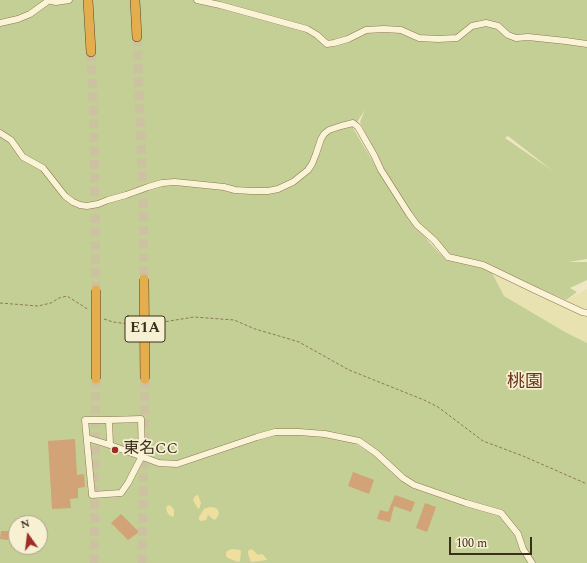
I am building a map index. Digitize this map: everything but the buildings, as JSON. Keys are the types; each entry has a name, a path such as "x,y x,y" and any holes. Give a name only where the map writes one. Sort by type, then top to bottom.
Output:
{"highway":[{"path":"88,0 91,52"},
{"path":"135,0 137,37"},
{"name":"E1A","path":"144,279 145,379"},
{"path":"96,290 96,379"}],"street":[{"path":"0,23 30,14 47,0 56,2 69,0"},
{"path":"197,0 307,29 327,44 348,39 366,30 384,29 401,30 419,38 457,38 472,26 486,23 498,26 508,35 516,38 528,37 587,44"},
{"path":"0,133 11,140 22,157 43,168 65,196 73,202 87,206 98,204 162,183 175,182 251,191 278,190 293,182 308,170 324,134 329,130 353,123 358,127 381,170 409,214 417,225 434,240 448,257 483,265 587,313"},
{"path":"141,419 142,456 121,493 92,495 85,420 108,420 141,419"},
{"path":"108,420 110,445"},
{"path":"87,438 159,463 176,464 275,432 325,434 359,441 376,453 414,486 501,513 518,534 532,563"}],"path":[{"path":"205,317 234,320 255,330 299,342 349,370 438,407 482,440 524,456 587,484"}],"shaded area":[{"path":"490,269 587,314 587,343 565,332 504,296"},
{"path":"587,289 587,313 565,301"}],"green space":[{"path":"0,0 587,0 587,259 569,262 587,262 587,280 570,288 577,292 566,300 511,276 490,269 504,296 565,332 587,343 587,563 0,563","holes":["365,110 360,122 382,166 417,221 450,255 487,268 446,260 429,242 384,180 353,128","508,136 553,171 505,138","337,432 364,443 392,466 338,433"]}],"sand":[{"path":"198,495 201,503 199,509 193,500 195,496"},
{"path":"169,505 174,510 173,517 167,512 166,507"},
{"path":"210,507 218,510 219,513 217,518 214,520 208,515 206,520 199,520 199,517 204,509"},
{"path":"233,549 241,551 240,561 238,562 226,556 226,552"},
{"path":"251,549 258,555 262,554 267,560 251,562 248,551"}],"tunnel":[{"path":"137,37 143,198 144,279"},
{"path":"91,52 94,127 96,290"},
{"path":"94,563 96,379"},
{"path":"142,563 145,379"}],"place":[{"name":"東名CC","path":"115,450"}],"district":[{"name":"桃園","path":"525,383"}]}
